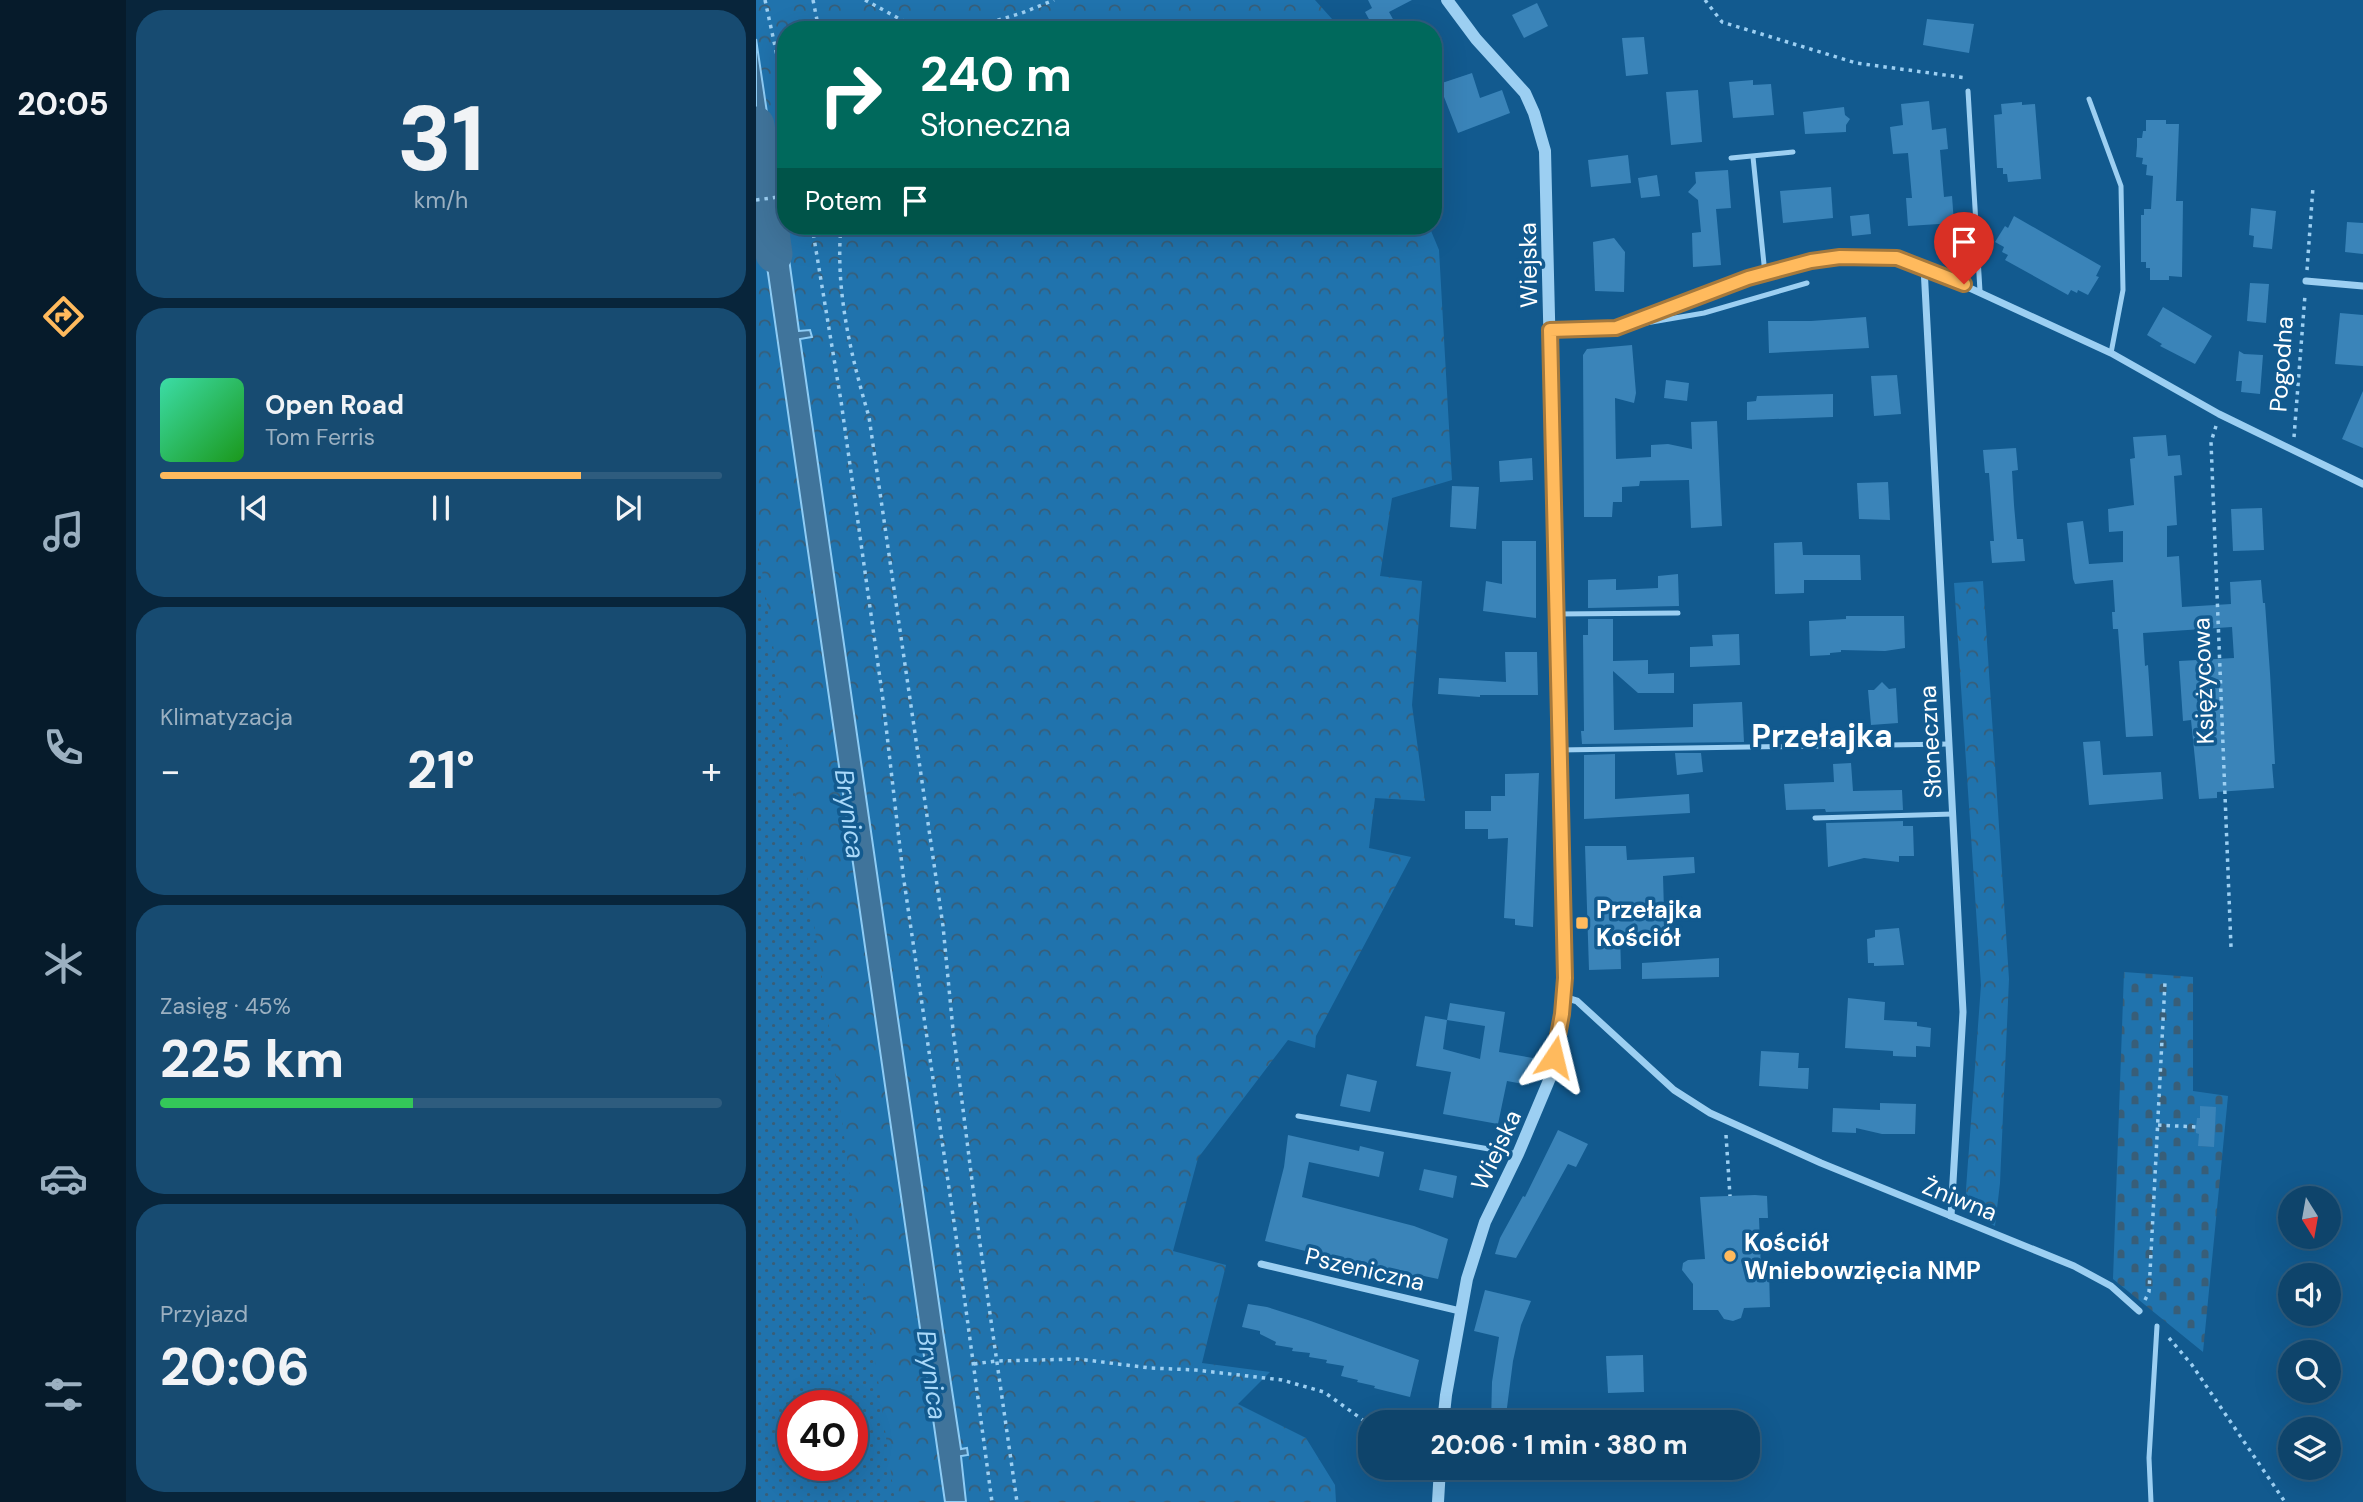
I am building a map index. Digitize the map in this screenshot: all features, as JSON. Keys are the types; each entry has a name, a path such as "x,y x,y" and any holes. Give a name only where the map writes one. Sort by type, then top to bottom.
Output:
{"street":[{"name":"Wiejska","path":"1444,1410 1467,1279 1485,1222 1550,1079 1564,998 1545,151 1539,127 1525,93 1476,38 1447,0"},
{"path":"1550,330 1616,328 1765,274 1811,261 1840,257 1897,258 1980,291 2111,353 2219,414 2363,484"},
{"name":"Słoneczna","path":"1924,267 1963,1013 1951,1216"},
{"path":"2306,281 2363,286"},
{"name":"Żniwna","path":"1564,998 1577,1001 1674,1090 1710,1113 1821,1163 2074,1266 2111,1286 2139,1311"},
{"name":"Pszeniczna","path":"1261,1264 1460,1311"},
{"path":"1438,1502 1439,1480"}],"lane":[{"path":"1968,91 1980,291"},
{"path":"2090,99 2121,186 2123,290 2111,353"},
{"path":"1731,158 1793,152"},
{"path":"1753,157 1765,274"},
{"path":"1616,328 1704,313 1807,283"},
{"path":"1556,614 1678,613"},
{"path":"1559,750 1949,744"},
{"path":"1815,818 1953,814"},
{"path":"1298,1116 1518,1154"},
{"path":"2151,1502 2149,1458 2157,1326"}],"path":[{"path":"765,0 777,55"},
{"path":"813,0 817,21"},
{"path":"865,0 904,21"},
{"path":"995,21 1054,0"},
{"path":"1705,0 1721,22 1856,63 1966,78 1968,91"},
{"name":"Pogodna","path":"2293,450 2313,187"},
{"path":"756,200 777,197"},
{"path":"813,235 843,415 881,686 903,874 992,1502"},
{"path":"840,235 838,258 845,307 854,365 869,417 943,926 953,1030 1017,1502"},
{"name":"Księżycowa","path":"2219,414 2211,442 2231,947"},
{"path":"2139,1311 2149,1292 2165,982"},
{"path":"2158,1125 2196,1127"},
{"path":"1726,1139 1730,1196"},
{"path":"2157,1326 2192,1365 2286,1502"},
{"path":"974,1364 1078,1359 1282,1380 1324,1392 1358,1416"}],"green space":[{"path":"756,0 1315,0 1332,19 777,21 777,235 1433,235 1439,250 1452,480 1392,498 1380,576 1422,581 1412,705 1425,801 1375,798 1369,848 1411,857 1316,1036 1315,1048 1288,1040 1198,1158 1173,1251 1226,1265 1202,1363 1270,1372 1238,1404 1306,1438 1335,1485 1336,1502 895,1502 756,529"},
{"path":"756,494 901,1502 756,1502"},
{"path":"1983,581 2009,979 2000,1183 1995,1226 1972,1214 1966,1189 1981,985 1954,583"},
{"path":"2124,972 2193,977 2193,1091 2228,1096 2203,1352 2113,1279"}],"water":[{"path":"756,39 777,193 756,197"},
{"path":"777,202 777,235 786,235 799,331 810,330 812,337 800,339 943,1331 961,1449 967,1448 968,1455 961,1456 966,1502 945,1502 758,204"}],"building":[{"path":"1368,0 1412,0 1389,12 1394,21 1370,21 1365,12 1372,8"},
{"path":"1537,3 1548,26 1524,38 1512,15"},
{"path":"1927,19 1974,24 1969,53 1923,45"},
{"path":"1644,37 1648,74 1626,76 1622,38"},
{"path":"1472,73 1480,98 1502,90 1510,113 1458,133 1442,92 1442,83"},
{"path":"1753,80 1753,85 1771,84 1774,115 1733,118 1729,82"},
{"path":"1698,90 1702,142 1671,145 1666,92"},
{"path":"1929,101 1932,130 1946,128 1948,149 1940,150 1944,197 1952,196 1954,223 1908,226 1906,198 1912,198 1908,153 1893,154 1890,127 1903,125 1901,104"},
{"path":"2022,102 2022,105 2035,104 2041,179 2008,182 2003,168 1997,168 1994,115 2002,114 2001,104"},
{"path":"1844,107 1845,115 1850,119 1846,132 1805,134 1803,112"},
{"path":"2146,120 2166,120 2166,124 2179,124 2176,201 2183,201 2182,277 2169,276 2169,280 2150,280 2150,268 2146,268 2146,262 2141,262 2141,215 2144,215 2144,209 2151,209 2153,176 2146,175 2147,165 2142,164 2143,158 2136,157 2137,138 2142,138 2143,131 2146,131"},
{"path":"1628,155 1631,183 1591,187 1588,160"},
{"path":"1728,170 1731,208 1716,209 1721,265 1693,267 1692,233 1701,232 1698,200 1688,192 1696,183 1695,172"},
{"path":"1657,175 1660,196 1641,198 1638,178"},
{"path":"1831,187 1833,218 1783,223 1780,191"},
{"path":"2251,208 2276,211 2272,249 2253,247 2254,236 2249,235"},
{"path":"1869,214 1871,234 1852,236 1850,216"},
{"path":"2014,216 2101,266 2096,276 2099,277 2088,295 2071,290 2068,295 2005,260 2008,255 2002,252 2004,247 1995,242 2005,226 2008,228"},
{"path":"2347,222 2363,223 2363,254 2345,252"},
{"path":"1614,238 1625,252 1624,292 1595,291 1593,242"},
{"path":"2250,283 2269,284 2266,323 2247,321"},
{"path":"2163,307 2212,336 2195,364 2160,346 2162,344 2147,335"},
{"path":"2340,313 2363,315 2363,366 2335,364"},
{"path":"1866,317 1869,348 1769,353 1768,321"},
{"path":"1632,345 1636,393 1634,403 1615,398 1616,459 1651,457 1651,445 1668,444 1692,449 1691,422 1717,421 1722,526 1691,528 1689,480 1640,481 1639,486 1622,487 1622,502 1613,502 1612,517 1584,517 1583,355 1587,349"},
{"path":"2239,351 2244,354 2263,355 2260,394 2241,392 2242,381 2236,381"},
{"path":"1897,375 1901,414 1874,416 1871,376"},
{"path":"1666,380 1689,383 1687,401 1664,398"},
{"path":"2363,391 2363,448 2342,439"},
{"path":"1833,394 1833,417 1747,420 1747,402 1756,401 1757,396"},
{"path":"2166,435 2168,456 2180,455 2182,475 2174,476 2177,525 2167,526 2167,557 2179,556 2182,607 2231,604 2230,582 2261,580 2270,673 2274,788 2217,792 2217,798 2199,799 2191,720 2183,721 2179,661 2234,658 2232,627 2143,633 2153,736 2126,737 2118,629 2113,629 2113,580 2075,584 2073,579 2067,523 2083,521 2089,564 2123,562 2123,531 2109,532 2108,509 2134,505 2130,459 2135,458 2133,437"},
{"path":"2016,448 2018,470 2012,471 2014,505 2017,539 2023,539 2025,561 1992,563 1990,541 1994,541 1989,473 1985,473 1983,450"},
{"path":"1532,458 1533,480 1500,482 1499,461"},
{"path":"1888,482 1890,520 1859,519 1857,483"},
{"path":"1452,486 1479,487 1476,529 1450,527"},
{"path":"2262,508 2264,550 2233,551 2231,509"},
{"path":"1502,541 1536,541 1536,618 1483,611 1486,581 1502,584"},
{"path":"1802,542 1803,555 1860,555 1861,580 1804,580 1804,593 1775,594 1774,543"},
{"path":"1678,574 1679,606 1588,608 1588,580 1616,579 1616,590 1658,588 1658,576"},
{"path":"1846,616 1904,616 1905,648 1885,651 1841,650 1830,655 1810,656 1809,621 1846,619"},
{"path":"1588,619 1613,619 1613,661 1648,660 1648,674 1674,673 1674,693 1638,693 1613,671 1614,730 1693,727 1693,704 1742,702 1744,742 1582,744 1583,635 1588,635"},
{"path":"1739,634 1740,665 1690,667 1690,647 1713,646 1712,635"},
{"path":"1505,652 1537,652 1538,695 1480,697 1438,694 1439,678 1506,682"},
{"path":"1882,682 1889,689 1896,688 1898,723 1871,725 1868,690 1874,690"},
{"path":"2100,741 2103,775 2161,772 2163,799 2089,805 2083,742"},
{"path":"1675,753 1701,753 1703,772 1677,775"},
{"path":"1615,754 1615,799 1689,794 1690,813 1584,819 1584,755"},
{"path":"1851,763 1853,791 1902,790 1903,810 1786,810 1784,784 1834,782 1833,764"},
{"path":"1539,773 1533,927 1515,925 1515,919 1504,918 1508,838 1488,839 1488,829 1465,829 1465,811 1491,811 1491,796 1505,796 1505,774"},
{"path":"1903,821 1903,826 1913,826 1914,856 1899,856 1899,862 1864,858 1828,867 1826,823"},
{"path":"1585,846 1626,846 1627,860 1694,857 1695,873 1663,876 1664,911 1673,911 1674,932 1620,933 1621,969 1589,970"},
{"path":"1899,928 1904,965 1874,966 1874,963 1868,963 1867,939 1875,937 1875,930"},
{"path":"1719,958 1719,977 1642,979 1642,963"},
{"path":"1848,998 1885,1002 1884,1020 1917,1022 1917,1026 1931,1028 1930,1047 1916,1046 1916,1057 1893,1056 1893,1051 1845,1048"},
{"path":"1450,1003 1505,1012 1499,1052 1533,1058 1529,1085 1507,1081 1498,1124 1443,1114 1451,1072 1416,1066 1425,1016 1447,1020","holes":["1447,1020 1485,1026 1480,1059 1443,1049"]},
{"path":"1761,1051 1799,1053 1798,1068 1809,1068 1808,1089 1759,1086"},
{"path":"1347,1074 1377,1081 1370,1112 1340,1106"},
{"path":"1880,1103 1916,1104 1915,1134 1882,1134 1856,1128 1856,1133 1832,1132 1833,1108 1880,1110"},
{"path":"2200,1106 2216,1107 2214,1147 2198,1146 2199,1134 2196,1133 2196,1127 2197,1118 2200,1118"},
{"path":"1558,1130 1588,1144 1576,1167 1568,1164 1516,1258 1495,1254 1500,1238 1523,1196 1525,1197"},
{"path":"1288,1135 1359,1151 1360,1146 1384,1152 1379,1177 1309,1162 1302,1197 1414,1226 1448,1239 1438,1279 1424,1276 1423,1280 1265,1241 1284,1167"},
{"path":"1424,1169 1457,1176 1453,1198 1419,1190"},
{"name":"Kościół Wniebowzięcia NMP","path":"1767,1196 1768,1218 1759,1218 1761,1271 1769,1271 1770,1307 1744,1308 1741,1318 1733,1321 1724,1319 1718,1310 1693,1310 1693,1284 1682,1270 1683,1263 1688,1260 1705,1259 1700,1197"},
{"path":"1485,1290 1531,1301 1521,1325 1507,1410 1491,1410 1492,1382 1499,1337 1474,1331"},
{"path":"1248,1304 1308,1320 1419,1360 1410,1397 1341,1376 1344,1366 1309,1357 1310,1353 1275,1345 1276,1342 1260,1334 1260,1331 1242,1327"},
{"path":"1643,1355 1644,1392 1608,1393 1606,1356"}],"waterway":[{"name":"Brynica","path":"756,125 774,254"}],"place":[{"name":"Przełajka Kościół","path":"1582,923"},
{"name":"Kościół Wniebowzięcia NMP","path":"1730,1256"}],"district":[{"name":"Przełajka","path":"1822,736"}],"route":[{"path":"1554,1057 1565,978 1550,330 1616,328 1748,278 1811,261 1840,257 1897,258 1964,284"}]}
